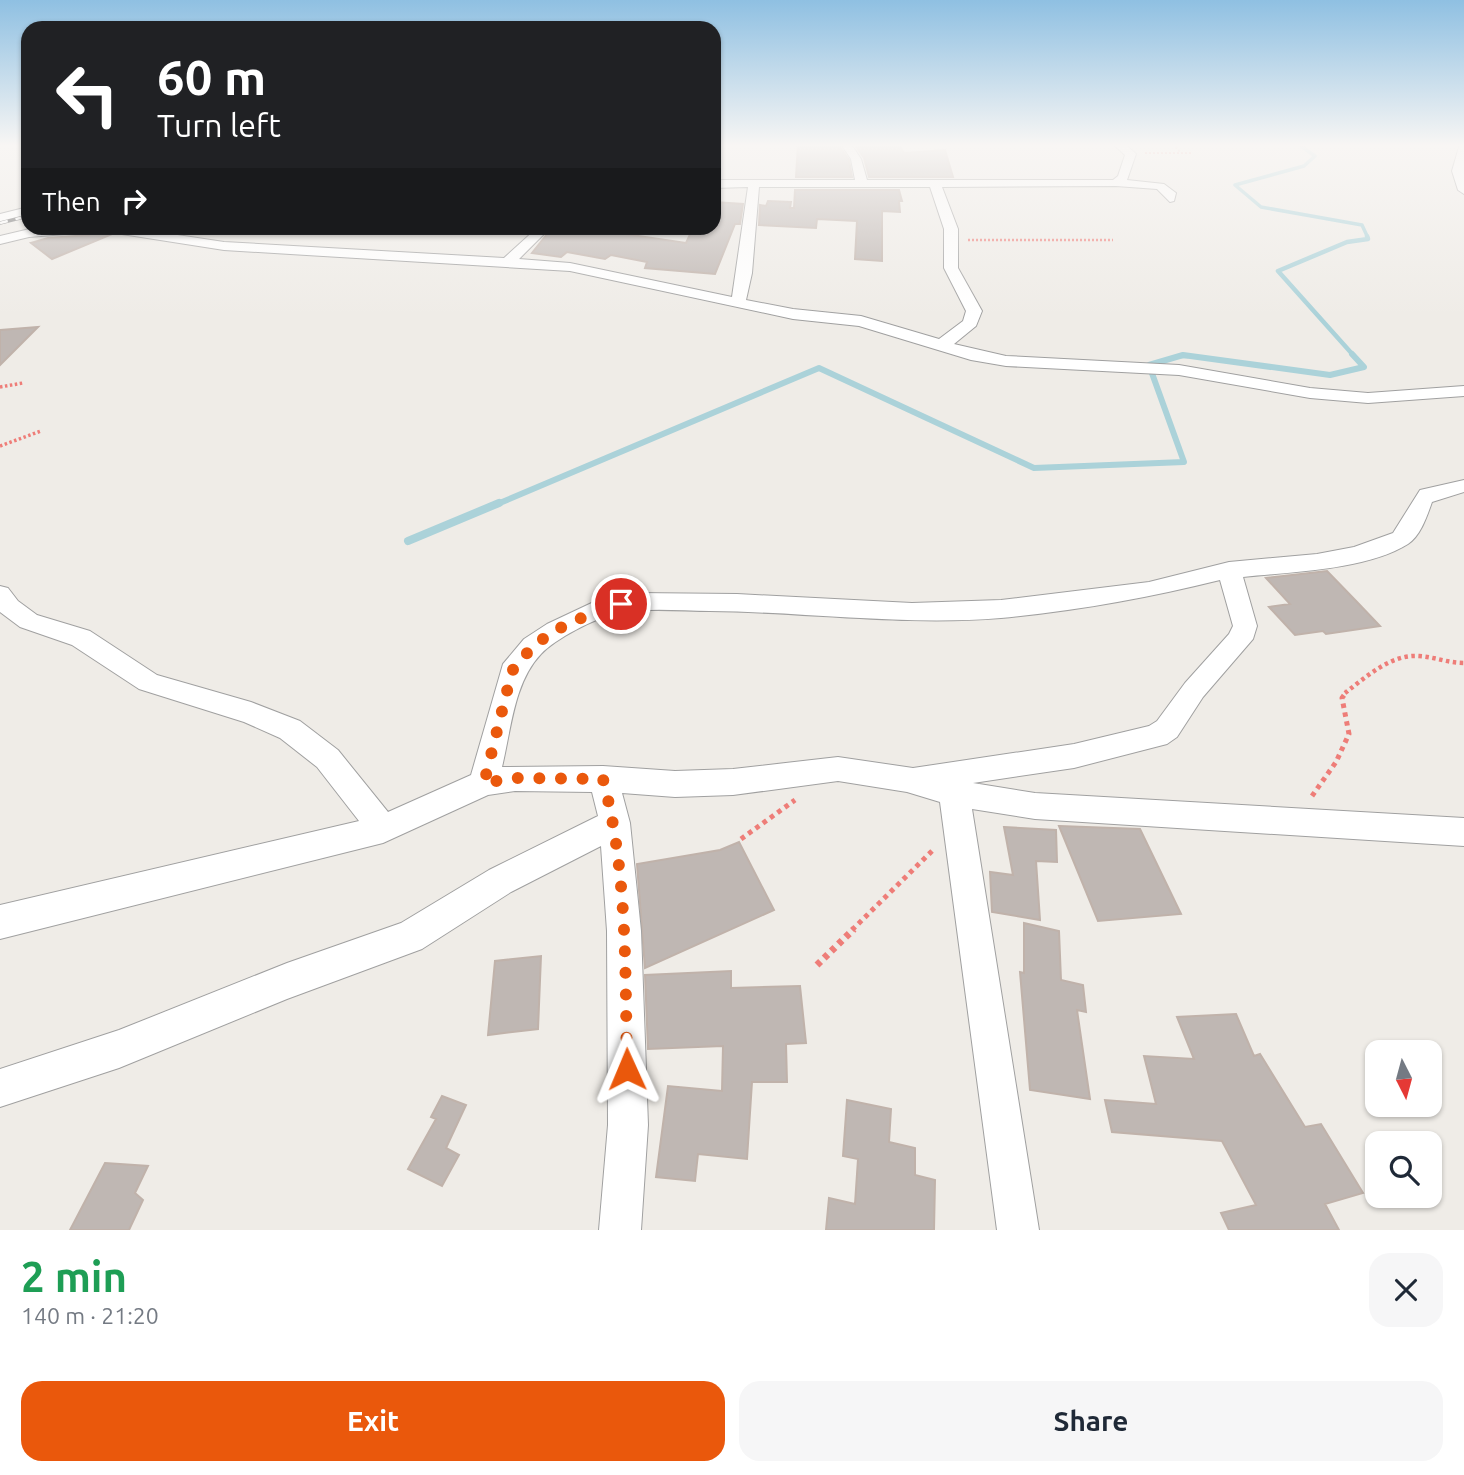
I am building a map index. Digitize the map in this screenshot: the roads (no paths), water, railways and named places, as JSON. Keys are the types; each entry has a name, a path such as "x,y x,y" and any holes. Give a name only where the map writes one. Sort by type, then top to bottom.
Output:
{"street":[{"path":"738,302 746,279 747,228 751,201"},
{"path":"941,201 951,229 951,268 970,302 974,317 942,345"},
{"path":"0,218 21,213"},
{"path":"0,240 21,234"},
{"path":"154,235 224,246 570,267 793,314 861,321 1006,361 1179,370 1331,395 1396,398 1445,390 1464,391"},
{"path":"508,262 537,235"},
{"path":"484,783 512,671 540,641 607,606 636,602 737,603 912,612 1001,609 1149,590 1229,570 1317,562 1358,554 1388,544 1401,538 1415,520 1422,499 1427,495 1464,485"},
{"path":"0,922 383,829 484,783 515,778 698,783 838,768 907,779 967,774 1074,756 1157,736 1167,729 1194,690 1240,639 1245,626 1229,570"},
{"path":"0,594 6,604 29,622 82,638 108,659 144,680 184,696 272,722 307,740 383,829"},
{"path":"603,779 615,823 624,931 628,1125 620,1230"},
{"path":"907,779 956,810 1035,806 1464,832"},
{"path":"956,810 974,912 1018,1230"},
{"path":"0,1088 119,1049 287,981 411,937 500,881 615,823"}],"waterway":[{"path":"1254,201 1261,207 1362,225 1368,238"},
{"path":"1354,356 1278,271 1347,242 1368,239 1367,236"},
{"path":"495,505 819,368 1034,468 1184,462 1149,365 1183,355 1330,375 1364,367 1352,354"},
{"path":"1181,356 1188,356"},
{"path":"408,541 499,503"}],"railway":[{"path":"0,223 21,218"}]}
